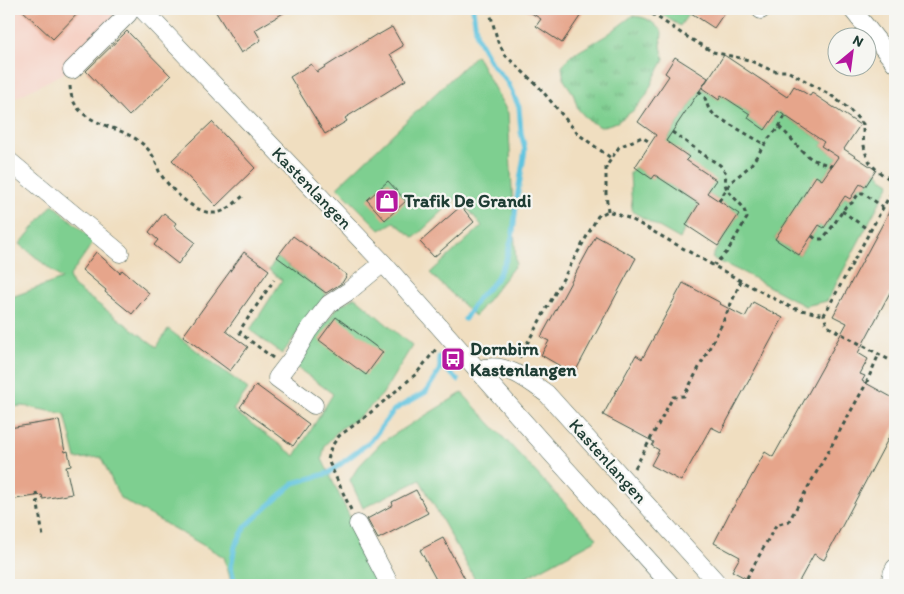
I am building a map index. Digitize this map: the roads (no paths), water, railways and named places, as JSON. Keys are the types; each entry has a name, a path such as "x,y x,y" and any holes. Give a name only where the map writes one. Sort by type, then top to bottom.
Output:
{"street":[{"path":"72,70 128,14 130,9"},
{"name":"Kastenlangen","path":"142,9 383,263 671,585"},
{"path":"852,9 895,63"},
{"path":"9,162 120,253"},
{"path":"314,406 278,378 308,331 329,304 383,263"},
{"name":"Kastenlangen","path":"478,370 485,367 494,367 512,371 547,394 720,585"},
{"path":"358,524 390,585"},
{"path":"892,585 892,573 895,568"}],"waterway":[{"path":"465,319 478,298 495,281 506,260 513,233 525,150 519,107 508,83 491,63 477,37 473,9"},
{"path":"235,585 231,567 235,546 246,526 294,483 329,473 371,441 394,410 426,392 439,371 439,357"},
{"path":"440,364 458,380"}],"place":[{"name":"Trafik De Grandi","path":"387,201"},
{"name":"Dornbirn Kastenlangen","path":"453,359"}]}
